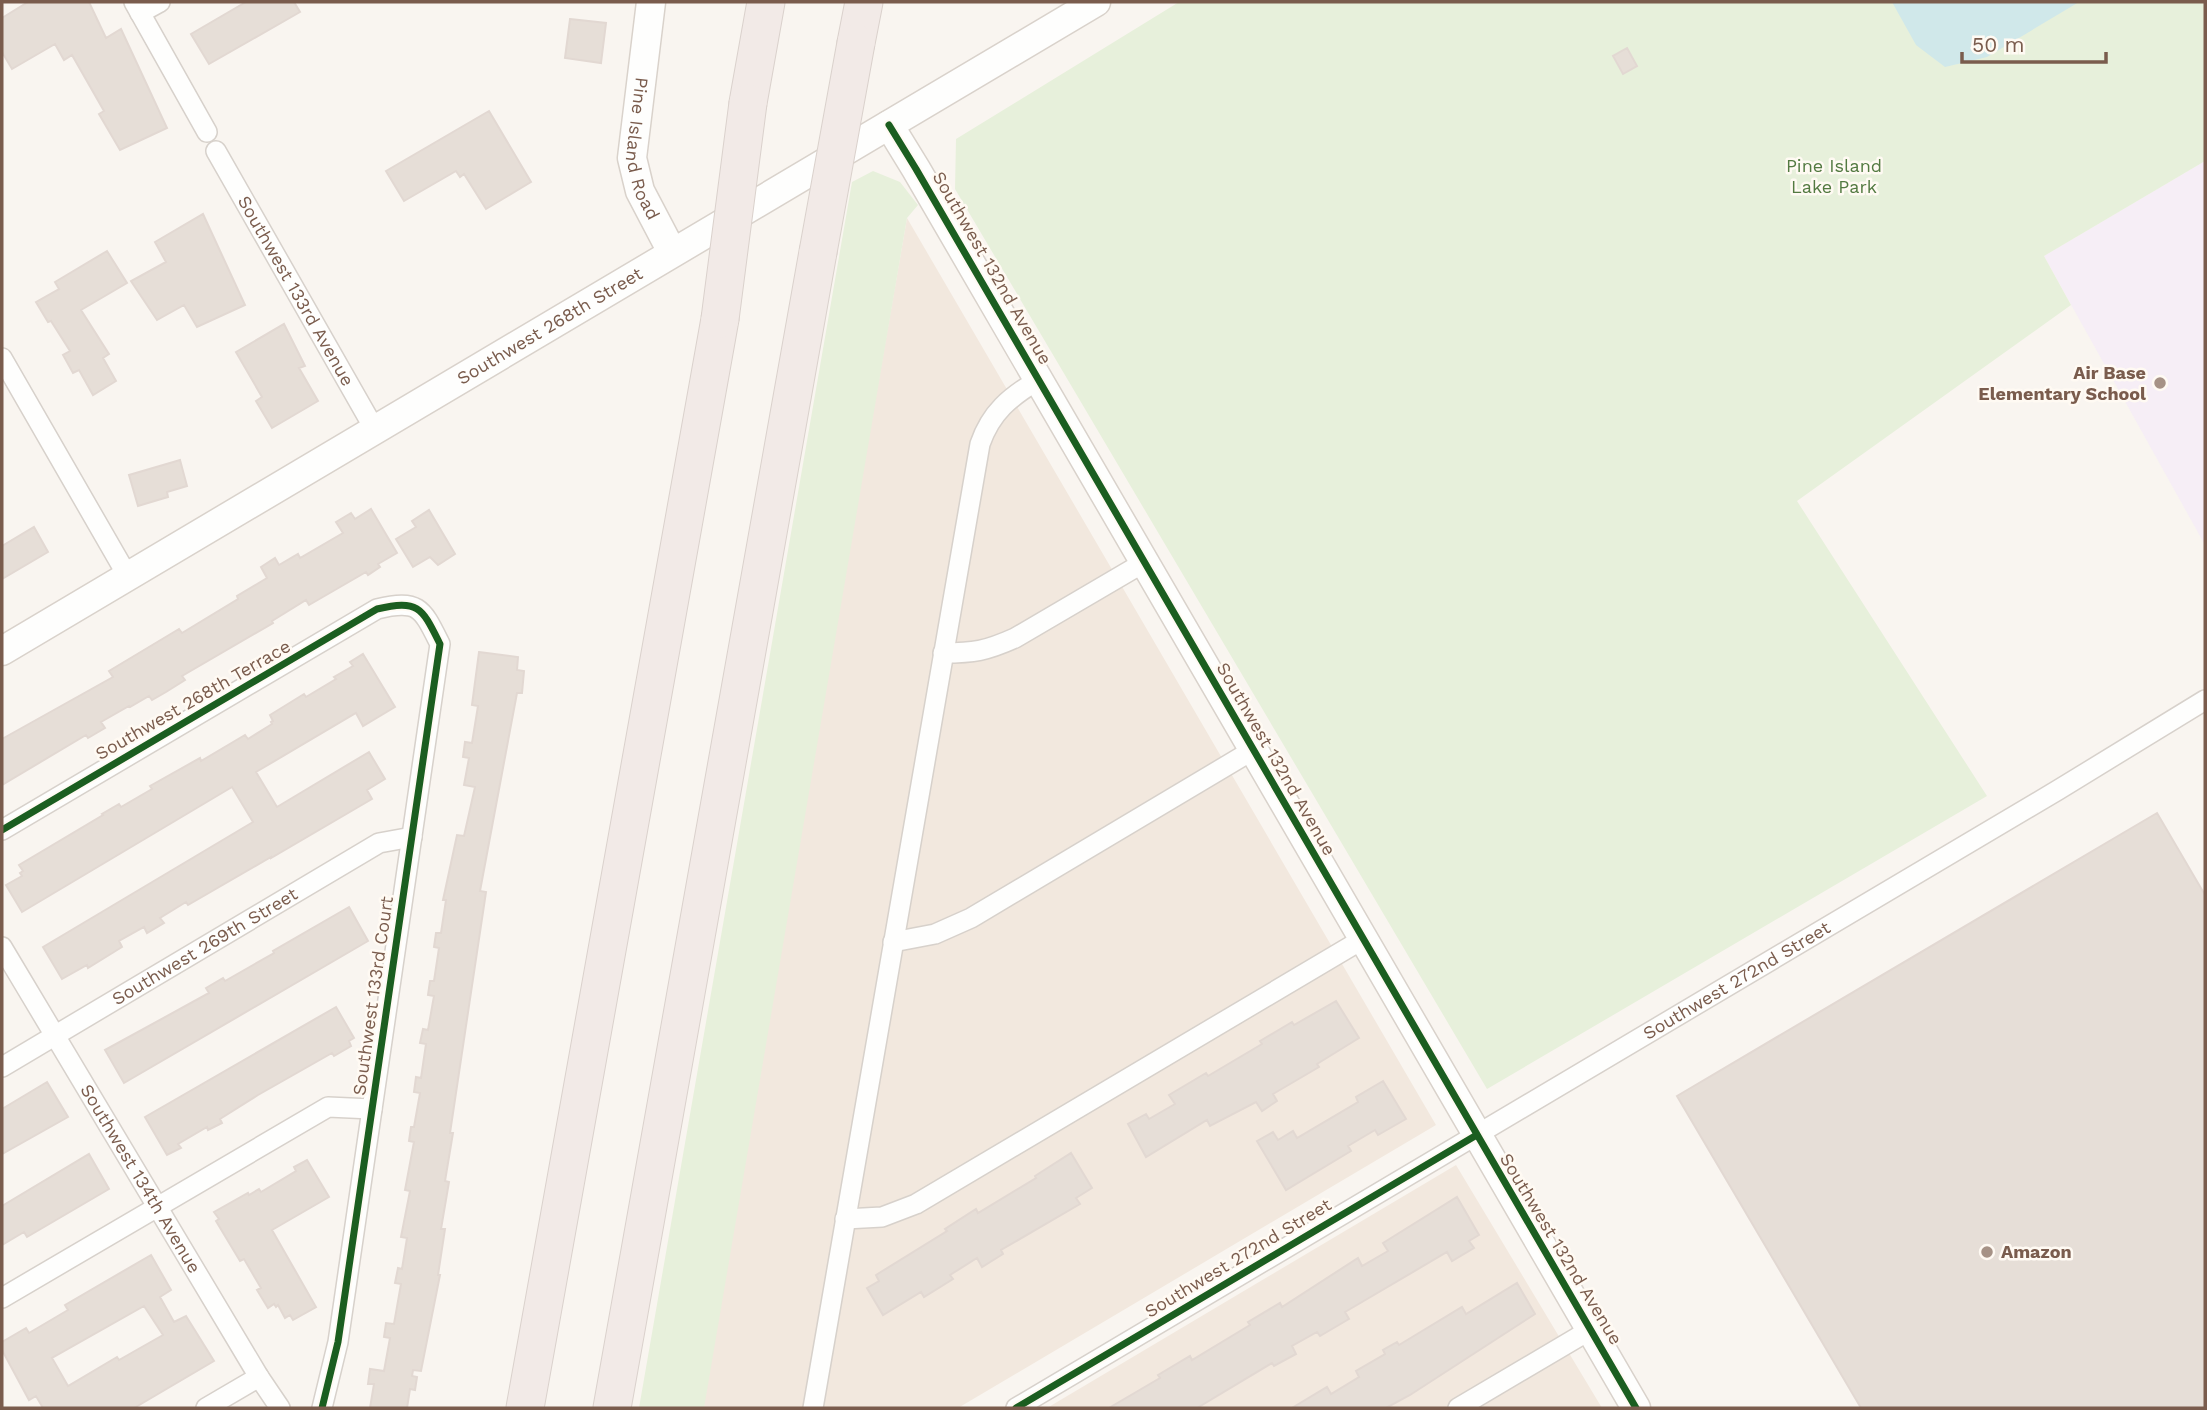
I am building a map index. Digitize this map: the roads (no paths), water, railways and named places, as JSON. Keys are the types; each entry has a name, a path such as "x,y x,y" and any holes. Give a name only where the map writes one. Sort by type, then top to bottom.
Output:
{"highway":[{"path":"525,1408 720,318 748,103 766,2"},
{"path":"612,1408 864,2"}],"street":[{"path":"160,2 137,8 207,132"},
{"name":"Pine Island Road","path":"651,2 632,158 640,191 673,252"},
{"name":"Southwest 268th Street","path":"2,651 1096,2"},
{"name":"Southwest 132nd Avenue","path":"889,125 1475,1136 1636,1408"},
{"name":"Southwest 133rd Avenue","path":"216,151 375,430"},
{"path":"2,358 127,575"},
{"path":"813,1408 983,436 1004,402 1038,380"},
{"path":"943,653 983,652 1006,643 1143,563"},
{"name":"Southwest 268th Terrace","path":"2,830 377,609 403,603"},
{"name":"Southwest 133rd Court","path":"322,1408 338,1342 440,644 420,610 403,603"},
{"name":"Southwest 272nd Street","path":"1016,1408 2058,790 2205,700"},
{"path":"893,942 935,934 971,918 1253,750"},
{"name":"Southwest 269th Street","path":"2,1066 379,843 412,837"},
{"path":"845,1219 882,1217 916,1204 1363,939"},
{"name":"Southwest 134th Avenue","path":"2,947 258,1377 280,1408"},
{"path":"2,1298 328,1107 372,1109"},
{"path":"1464,1407 1590,1330"},
{"path":"206,1408 258,1377"}],"water":[{"path":"1892,2 2079,2 1987,57 1945,67 1916,45"}],"place":[{"name":"Air Base Elementary School","path":"2160,383"},
{"name":"Amazon","path":"1987,1252"}],"park label":[{"name":"Pine Island Lake Park","path":"1834,176"}]}
